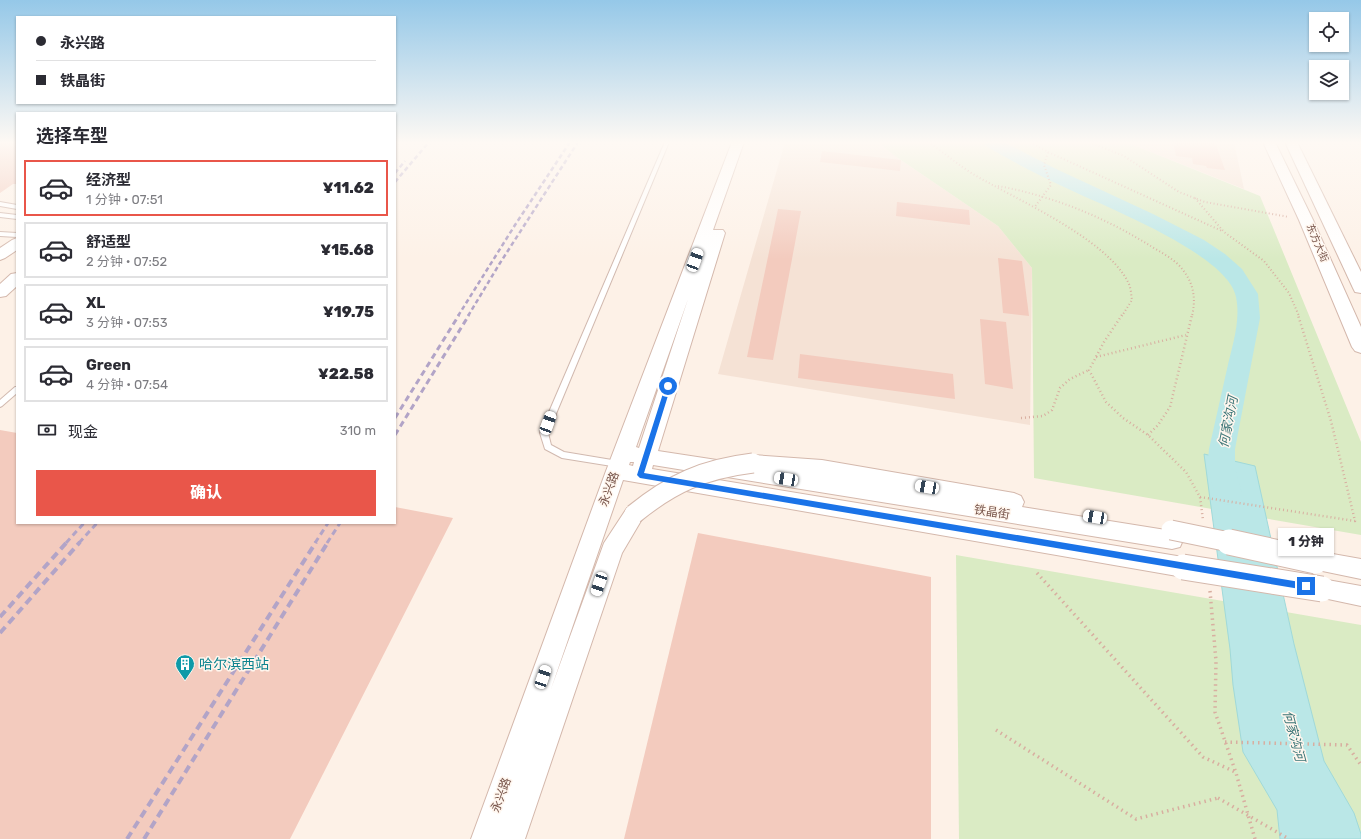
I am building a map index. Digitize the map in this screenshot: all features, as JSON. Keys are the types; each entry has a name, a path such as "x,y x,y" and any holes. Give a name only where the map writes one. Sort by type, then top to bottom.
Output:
{"main road":[{"name":"永兴路","path":"485,839 619,463 723,181"},
{"path":"643,466 723,217 736,181"},
{"name":"东方大街","path":"1288,181 1361,346"},
{"name":"东方大街","path":"1310,181 1361,288"},
{"path":"0,256 16,244"},
{"path":"0,292 16,279"},
{"name":"铁晶街","path":"619,463 1172,540 1316,561 1361,570"},
{"path":"511,839 612,550 634,514 667,488 701,472 732,465 754,463 822,468 1171,530 1316,561"},
{"name":"铁晶街","path":"643,466 1183,567 1361,596"}],"lane":[{"path":"619,463 562,456 548,447 544,433 650,181"},
{"path":"0,204 16,207"},
{"path":"0,215 16,217"},
{"path":"0,234 16,235"},
{"path":"0,404 16,390"}],"path":[{"path":"987,181 1093,244 1112,261 1124,277 1131,290 1132,301 1095,357 1089,370 1070,379 1060,388 1052,410 1044,416 1021,418"},
{"path":"1034,208 1048,191 1051,185 1050,181"},
{"path":"1112,181 1224,232"},
{"path":"1161,181 1179,192 1205,202 1306,220"},
{"path":"995,186 1021,189 1085,212 1137,238 1164,254 1182,270 1196,299 1180,357 1174,398 1170,410 1163,422 1148,435"},
{"path":"1195,198 1213,221 1224,232 1264,261 1289,293 1300,322 1331,421 1354,521 1200,497"},
{"path":"1095,357 1186,335"},
{"path":"1089,370 1106,402 1123,418 1148,435 1186,472 1200,497 1203,521"},
{"path":"1037,573 1203,757 1236,773"},
{"path":"1209,583 1216,661 1215,712 1236,773 1255,839"},
{"path":"996,730 1136,819 1218,798 1289,839"},
{"path":"1225,742 1326,743 1347,745 1361,765"}],"shaded area":[{"path":"774,181 932,181 998,226 1032,268 1030,425 718,374"},
{"path":"1224,181 1242,181 1244,189"}],"green space":[{"path":"932,181 1223,181 1260,196 1361,442 1361,535 1034,478 1032,268 998,226"},
{"path":"956,555 1361,625 1361,839 959,839"}],"water":[{"path":"1204,454 1255,466 1294,644 1324,761 1354,813 1361,834 1361,839 1280,839 1277,810 1243,752 1233,685 1230,649"}],"building":[{"path":"0,181 16,181 16,184 13,184 0,193"},
{"path":"897,202 969,210 970,225 896,216"},
{"path":"778,209 801,211 773,360 747,357"},
{"path":"998,258 1022,261 1029,316 1003,313"},
{"path":"980,319 1006,322 1013,389 985,384"},
{"path":"800,354 953,374 955,399 798,378"},
{"name":"哈尔滨西站","path":"0,430 16,433 16,524 396,524 396,507 453,518 290,839 0,839"},
{"path":"698,533 931,577 931,839 624,839"}],"waterway":[{"name":"何家沟河","path":"1066,181 1146,218 1196,244 1218,259 1235,274 1245,289 1248,303 1248,328 1222,449 1221,469 1228,493"}],"railway":[{"path":"458,316 544,181"},
{"path":"468,316 553,181"},
{"path":"396,416 459,315"},
{"path":"396,433 469,315"},
{"path":"66,543 83,524"},
{"path":"79,543 96,524"},
{"path":"315,543 327,524"},
{"path":"327,543 339,524"},
{"path":"0,617 67,542"},
{"path":"0,633 80,542"},
{"path":"127,839 316,542"},
{"path":"144,839 328,542"}],"place":[{"name":"哈尔滨西站","path":"185,681"}],"route":[{"path":"668,386 640,475 1183,567 1306,586"}]}
